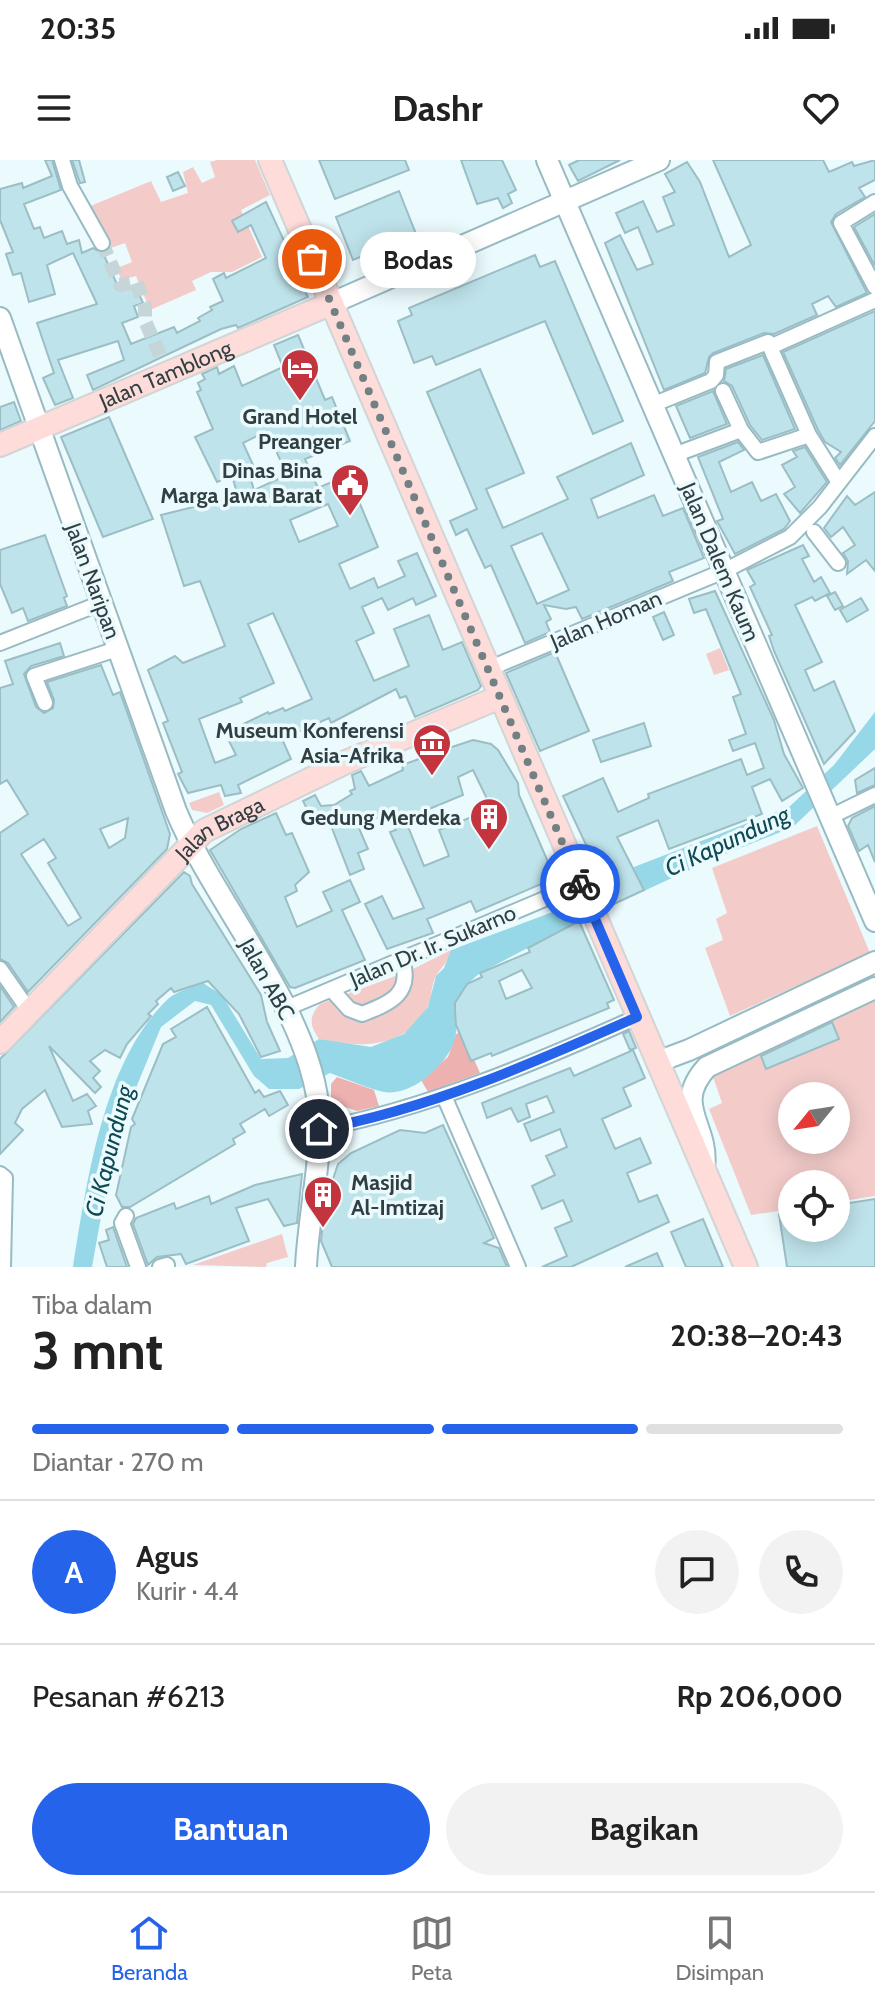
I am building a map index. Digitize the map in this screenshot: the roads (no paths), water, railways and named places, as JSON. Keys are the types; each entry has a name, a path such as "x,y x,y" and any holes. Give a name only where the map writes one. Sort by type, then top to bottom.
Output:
{"main road":[{"path":"270,160 746,1267"},
{"name":"Jalan Dalem Kaum","path":"547,160 875,921"},
{"path":"332,303 659,160"},
{"name":"Jalan Tamblong","path":"0,445 167,369 332,303"},
{"name":"Jalan Naripan","path":"0,318 189,843"},
{"name":"Jalan Braga","path":"0,1042 189,843 211,827 346,762 500,697"},
{"name":"Jalan ABC","path":"189,843 287,1008 315,1087 319,1129 306,1267"},
{"path":"657,1062 689,1050 875,962"},
{"path":"704,1168 705,1144 690,1104 693,1084 707,1067 875,988"}],"street":[{"path":"62,160 70,186 102,243"},
{"path":"875,202 841,223 875,287"},
{"path":"770,347 875,300"},
{"path":"652,405 711,381 716,375 717,362 768,342 809,435 838,481"},
{"path":"723,391 741,430 758,452 809,435"},
{"path":"674,455 741,430"},
{"name":"Jalan Homan","path":"488,669 724,571 798,531 875,436"},
{"path":"814,532 838,563"},
{"path":"0,643 101,603"},
{"path":"45,703 34,676 117,649"},
{"path":"828,812 875,795"},
{"name":"Jalan Dr. Ir. Sukarno","path":"287,1008 580,884"},
{"path":"332,990 349,1009 362,1014 391,1003 402,992 407,975 402,960"},
{"path":"0,969 30,1012"},
{"path":"319,1129 355,1122 444,1096 637,1017"},
{"path":"444,1096 518,1267"},
{"path":"0,1174 5,1178 3,1267"},
{"path":"126,1216 121,1219 138,1267"}],"water":[{"name":"Ci Kapundung","path":"875,712 875,749 793,827 713,859 579,921 480,973 460,994 456,1033 448,1055 430,1075 407,1089 384,1092 330,1073 299,1089 269,1089 254,1076 211,1005 195,1001 161,1027 129,1105 106,1189 92,1267 73,1267 92,1160 113,1088 146,1024 169,998 203,983 222,995 261,1059 288,1058 319,1039 371,1047 404,1034 428,1007 436,976 444,968 451,950 566,907 634,867 789,807 834,765"}],"tunnel":[{"path":"102,243 120,285 136,282 145,306 145,321 164,364"}],"place":[{"name":"Bodas","path":"312,259"},
{"name":"Grand Hotel Preanger","path":"300,402"},
{"name":"Dinas Bina Marga Jawa Barat","path":"350,517"},
{"name":"Museum Konferensi Asia-Afrika","path":"432,777"},
{"name":"Gedung Merdeka","path":"489,851"},
{"name":"Masjid Al-Imtizaj","path":"323,1229"}]}
